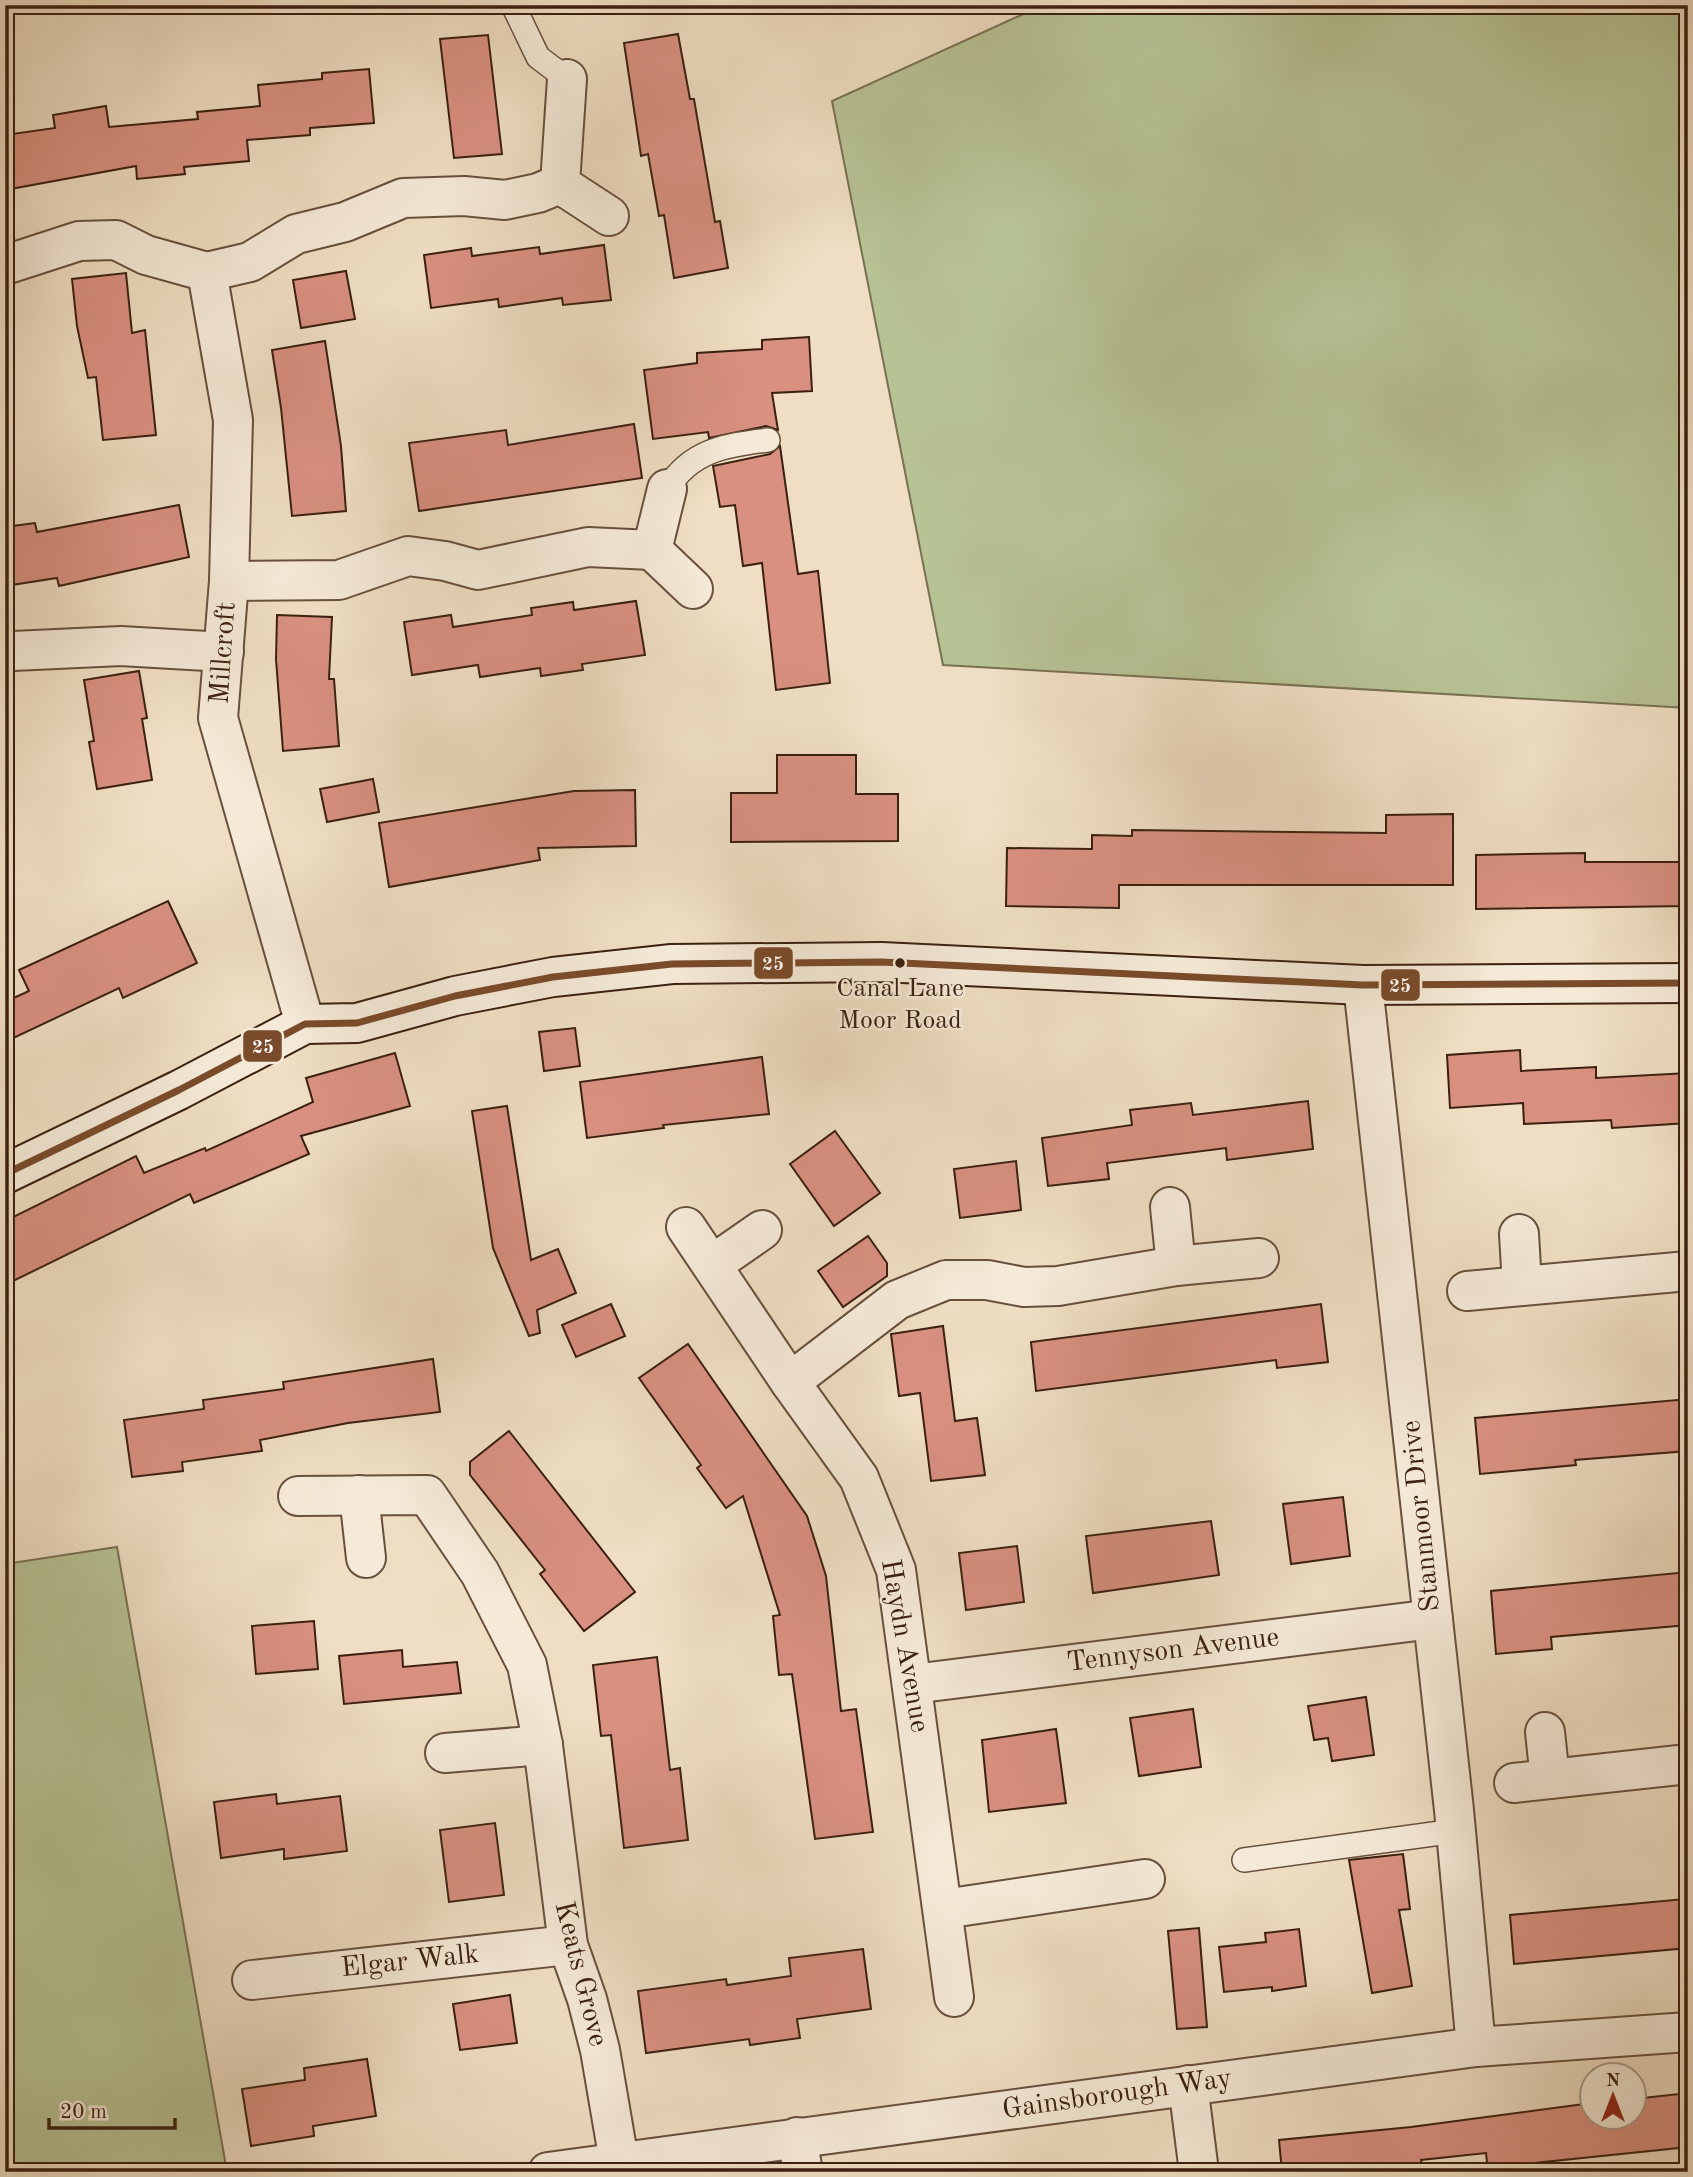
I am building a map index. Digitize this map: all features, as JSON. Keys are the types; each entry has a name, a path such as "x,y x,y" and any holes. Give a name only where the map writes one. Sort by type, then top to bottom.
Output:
{"street":[{"path":"560,184 566,79"},
{"path":"560,184 609,216"},
{"path":"5,265 79,241 116,240 146,255 207,272 250,261 296,234 345,222 403,198 464,196 505,200 538,193 560,184"},
{"name":"Millcroft","path":"207,272 233,420 229,581 218,718 306,1024"},
{"path":"652,550 667,489"},
{"path":"229,581 339,580 408,556 445,561 478,570 589,547 652,550 692,589"},
{"path":"13,652 121,646 224,652"},
{"path":"5,1174 179,1090 306,1024 357,1023 455,996 553,977 672,964 881,962 1363,985 1688,983"},
{"name":"Stanmoor Drive","path":"1363,985 1433,1619 1476,2047"},
{"path":"1170,1207 1176,1266"},
{"name":"Haydn Avenue","path":"686,1227 790,1382 859,1478 896,1570 954,1997"},
{"path":"713,1264 762,1230"},
{"path":"1519,1234 1522,1285"},
{"path":"790,1382 897,1300 946,1280 988,1280 1024,1287 1058,1286 1176,1266 1259,1258"},
{"path":"1467,1291 1688,1271"},
{"path":"359,1495 366,1558"},
{"name":"Keats Grove","path":"299,1496 427,1495 480,1573 527,1665 543,1745 568,1945 587,1999 600,2050 619,2161"},
{"name":"Tennyson Avenue","path":"913,1684 1433,1619"},
{"path":"1545,1732 1532,1781 1688,1764"},
{"path":"445,1753 543,1745"},
{"path":"944,1909 1145,1879"},
{"name":"Elgar Walk","path":"252,1980 568,1945"},
{"name":"Gainsborough Way","path":"548,2172 619,2161 800,2155 1188,2085 1476,2047 1688,2032"},
{"path":"1188,2085 1199,2172"}],"lane":[{"path":"513,5 538,57 566,79"},
{"path":"667,489 677,473 691,460 720,446 768,440"},
{"path":"1244,1860 1455,1831"}],"green space":[{"path":"1043,5 1688,5 1688,708 943,665 832,101"},
{"path":"117,1547 227,2172 5,2172 5,1564"}],"building":[{"path":"678,34 690,99 694,99 715,222 720,221 728,268 674,278 664,215 659,216 648,154 641,156 624,43"},
{"path":"488,35 502,154 454,158 440,39"},
{"path":"369,69 374,123 310,128 310,135 247,140 249,161 184,167 185,174 137,179 136,166 5,190 5,135 55,128 53,115 106,106 109,127 198,119 197,112 260,106 258,85 322,79 322,73"},
{"path":"604,245 611,300 563,305 562,298 499,307 498,299 431,308 424,255 471,248 472,256 539,247 540,254"},
{"path":"346,271 355,319 301,328 293,280"},
{"path":"126,273 132,333 145,330 156,435 103,440 96,377 88,378 77,326 72,279"},
{"path":"809,337 812,391 772,393 778,430 766,426 709,438 708,432 653,439 644,370 697,363 697,353 762,349 762,340"},
{"path":"325,341 341,446 346,511 292,516 272,350"},
{"path":"634,424 642,478 419,511 409,443 506,430 508,445"},
{"path":"780,446 798,574 818,571 830,683 776,690 762,563 743,566 735,505 720,507 713,466 770,454"},
{"path":"179,505 189,557 59,586 57,578 5,586 5,527 35,523 37,532"},
{"path":"636,601 645,655 582,664 583,670 541,676 540,668 480,677 478,665 412,675 404,622 451,615 453,627 532,615 531,608 573,602 574,610"},
{"path":"277,615 332,617 329,679 334,679 339,746 283,751 276,659"},
{"path":"139,671 147,718 142,719 152,780 97,789 89,742 94,741 84,680"},
{"path":"777,755 856,755 856,794 898,794 898,841 731,842 731,793 777,793"},
{"path":"373,779 379,812 327,822 320,789"},
{"path":"635,790 636,846 538,848 540,860 389,887 379,823 574,791"},
{"path":"1453,814 1453,885 1119,885 1119,908 1006,906 1007,848 1092,849 1092,835 1132,836 1132,830 1386,833 1386,815"},
{"path":"1585,853 1585,862 1688,862 1688,906 1476,909 1476,855"},
{"path":"168,901 197,963 123,998 119,988 5,1042 5,1002 29,991 19,970"},
{"path":"575,1028 580,1066 544,1071 539,1032"},
{"path":"1520,1050 1521,1071 1596,1067 1596,1078 1688,1073 1688,1123 1612,1128 1611,1120 1524,1124 1523,1103 1450,1108 1447,1055"},
{"path":"395,1053 410,1106 301,1136 309,1154 194,1203 190,1194 5,1285 5,1221 136,1156 144,1173 205,1148 206,1151 313,1102 306,1078"},
{"path":"762,1057 769,1114 663,1125 664,1128 587,1138 580,1082"},
{"path":"1308,1101 1313,1149 1227,1160 1226,1148 1107,1163 1109,1179 1048,1186 1042,1138 1132,1125 1130,1110 1191,1103 1193,1115"},
{"path":"507,1106 531,1260 558,1249 576,1293 537,1310 540,1333 529,1336 493,1248 472,1111"},
{"path":"835,1131 880,1193 834,1226 790,1164"},
{"path":"1016,1161 1021,1210 960,1218 954,1169"},
{"path":"868,1236 887,1263 887,1276 843,1307 818,1271"},
{"path":"611,1304 625,1336 576,1357 562,1325"},
{"path":"1321,1304 1328,1362 1277,1368 1276,1360 1036,1391 1031,1342"},
{"path":"943,1326 955,1421 977,1418 985,1475 931,1481 920,1393 899,1396 891,1334"},
{"path":"688,1344 807,1516 826,1576 841,1711 856,1709 873,1832 815,1839 792,1674 779,1675 773,1616 780,1615 743,1496 726,1508 697,1468 701,1465 639,1378"},
{"path":"433,1359 440,1412 348,1423 260,1440 262,1451 182,1462 183,1471 132,1477 124,1420 204,1409 203,1400 284,1389 283,1382"},
{"path":"1688,1399 1688,1451 1575,1460 1576,1465 1480,1474 1475,1418"},
{"path":"509,1431 635,1592 584,1631 540,1574 545,1570 470,1475 470,1462"},
{"path":"1343,1497 1350,1556 1291,1564 1283,1504"},
{"path":"1211,1521 1219,1575 1093,1593 1086,1536"},
{"path":"1017,1546 1024,1602 966,1610 959,1553"},
{"path":"1688,1572 1688,1625 1551,1637 1552,1649 1496,1654 1491,1591"},
{"path":"314,1621 318,1669 256,1674 252,1626"},
{"path":"402,1650 403,1667 457,1662 461,1693 344,1704 339,1656"},
{"path":"657,1657 670,1770 680,1768 688,1840 624,1848 611,1735 601,1736 593,1665"},
{"path":"1366,1697 1374,1755 1332,1761 1328,1738 1314,1740 1308,1706"},
{"path":"1193,1709 1201,1767 1139,1776 1130,1718"},
{"path":"1056,1729 1066,1803 989,1812 982,1740"},
{"path":"276,1794 277,1804 340,1796 347,1851 284,1859 284,1849 221,1858 214,1802"},
{"path":"495,1823 504,1895 449,1902 440,1830"},
{"path":"1403,1854 1410,1909 1399,1910 1412,1986 1372,1993 1349,1860"},
{"path":"1685,1899 1688,1948 1514,1964 1510,1915"},
{"path":"1199,1928 1207,2027 1177,2029 1168,1931"},
{"path":"1299,1929 1306,1986 1272,1991 1272,1987 1224,1992 1219,1947 1266,1942 1265,1933"},
{"path":"863,1949 871,2009 797,2019 800,2038 750,2045 749,2039 646,2053 638,1991 726,1979 727,1985 791,1976 789,1958"},
{"path":"510,1995 517,2043 460,2050 453,2004"},
{"path":"367,2059 376,2116 313,2126 314,2136 251,2146 242,2089 305,2080 304,2068"},
{"path":"1688,2093 1688,2147 1525,2164 1526,2172 1488,2172 1486,2153 1421,2160 1423,2172 1282,2172 1279,2140 1411,2127 1578,2105 1578,2132 1648,2132 1648,2097"}],"transit line":[{"name":"25","path":"5,1174 179,1090 305,1024 357,1023 455,996 553,977 672,964 881,962 1363,985 1688,983"}],"place":[{"name":"Canal Lane Moor Road","path":"900,963"}]}
